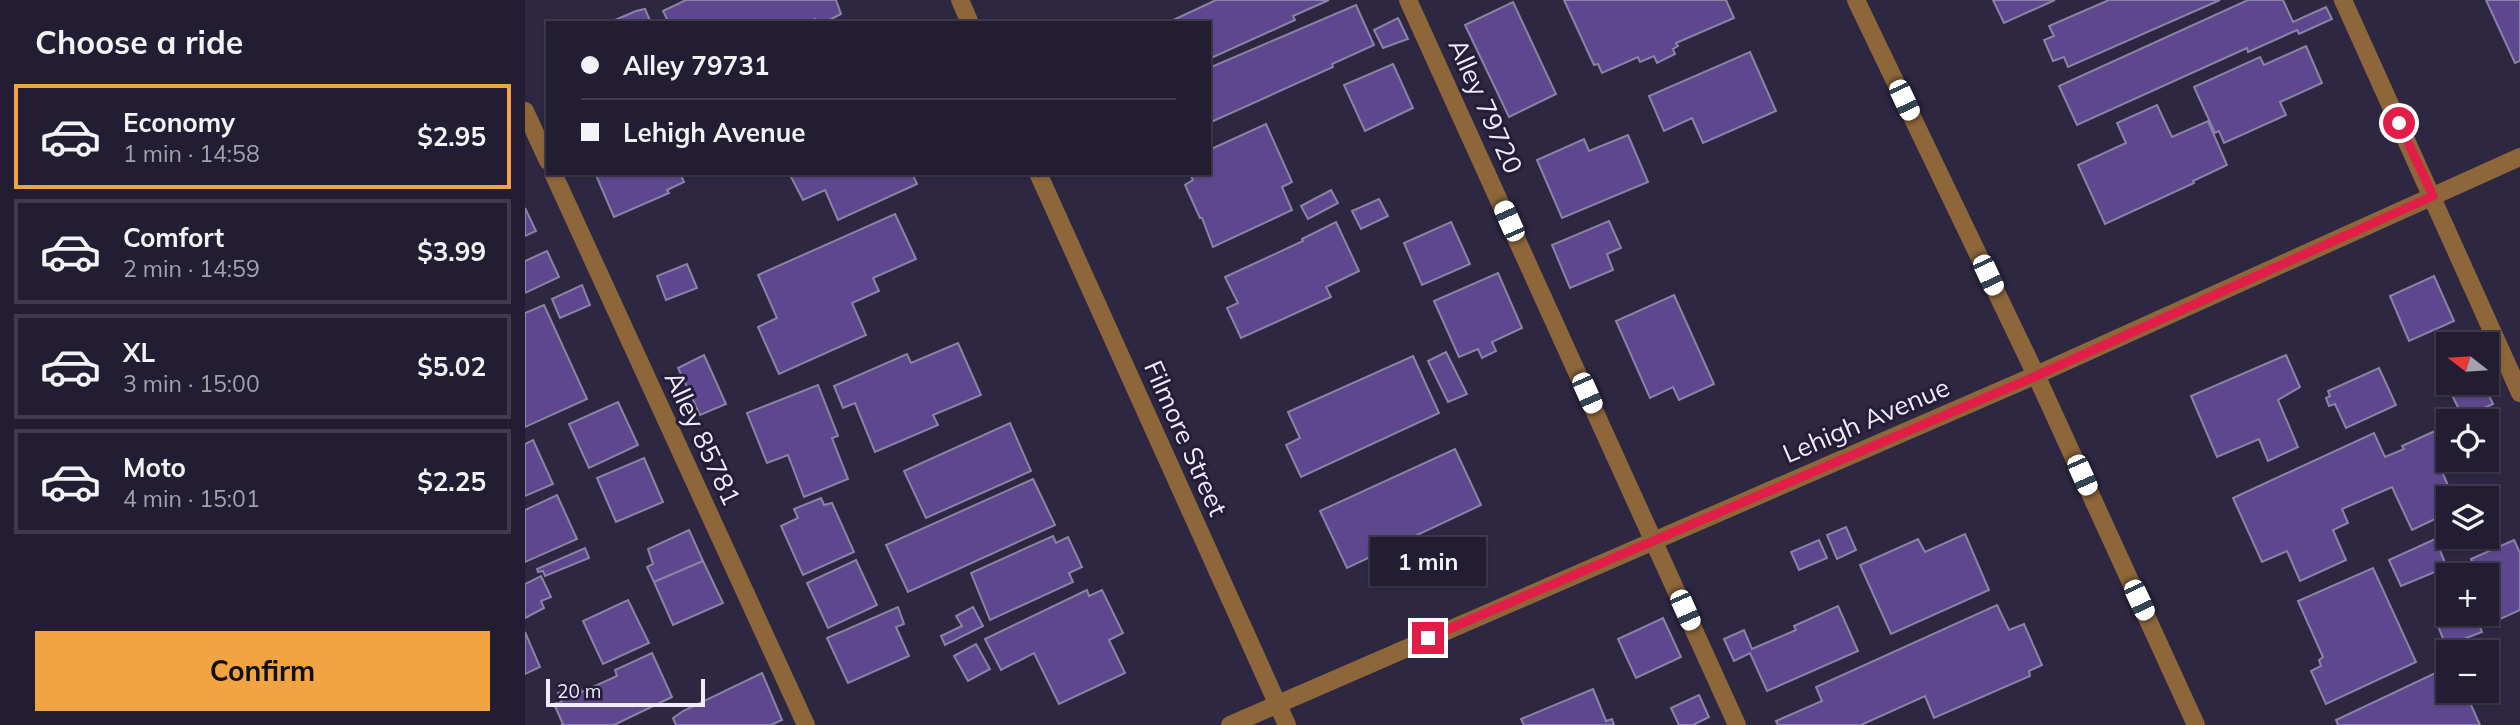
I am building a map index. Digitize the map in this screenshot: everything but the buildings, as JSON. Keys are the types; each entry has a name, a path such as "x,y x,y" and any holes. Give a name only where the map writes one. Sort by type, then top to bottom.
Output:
{"street":[{"path":"960,0 969,21"},
{"name":"Alley 79720","path":"1408,0 1737,725"},
{"path":"1856,0 2036,376 2196,725"},
{"path":"2343,0 2520,393"},
{"path":"525,111 546,157"},
{"name":"Lehigh Avenue","path":"1230,725 2036,376 2520,157"},
{"name":"Alley 85781","path":"554,175 806,725"},
{"name":"Filmore Street","path":"1039,175 1287,725"}],"route":[{"path":"1428,638 2036,376 2433,196 2399,123"}]}
